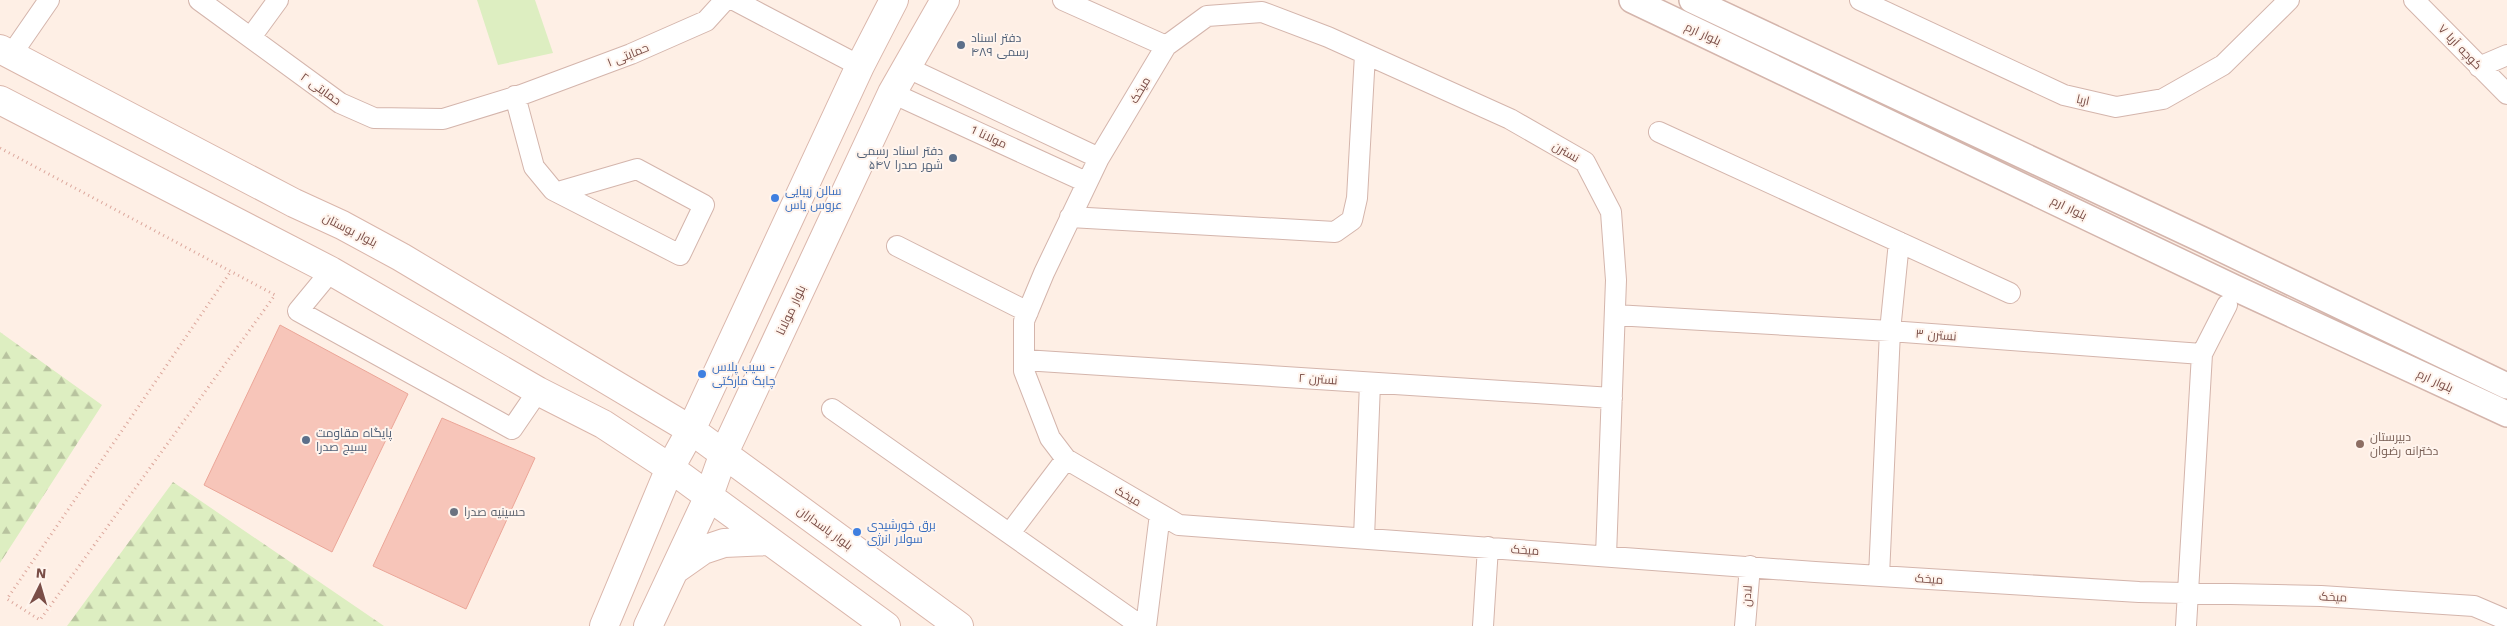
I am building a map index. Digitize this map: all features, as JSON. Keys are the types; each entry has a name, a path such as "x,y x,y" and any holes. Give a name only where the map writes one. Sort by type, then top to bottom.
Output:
{"main road":[{"path":"604,626 670,468 690,430 860,66 894,0"},
{"name":"بلوار مولانا","path":"648,626 708,498 724,453 892,93 946,0"},
{"name":"بلوار بوستان","path":"5,52 384,248 690,430"},
{"path":"0,100 331,271 538,391 603,424 670,468 708,498 886,626"},
{"name":"بلوار پاسداران","path":"690,430 959,626"},
{"path":"674,570 703,550 724,544 768,541"}],"street":[{"path":"5,52 50,0"},
{"name":"حمایتی ۲","path":"199,0 340,103 374,118 443,118 518,95"},
{"path":"251,37 278,0"},
{"name":"حمایتی ۱","path":"518,95 631,54 706,21 725,0"},
{"path":"734,0 860,66"},
{"path":"1063,0 1166,46"},
{"name":"بلوار ارم","path":"1632,0 2507,414"},
{"name":"بلوار ارم","path":"1692,0 2507,386"},
{"name":"اریا","path":"1860,0 2064,95 2116,107 2163,99 2223,65 2289,0"},
{"name":"کوچه آریا ۷","path":"2414,0 2507,94"},
{"name":"میخک","path":"1219,10 1166,46 1086,182 1024,321 1024,372 1050,438 1066,459 1179,525 1879,576 2187,593 2320,596 2474,606 2507,620"},
{"name":"نسترن","path":"1219,10 1262,12 1365,54 1510,119 1585,162 1611,212 1616,280 1606,556"},
{"path":"1070,217 1334,232 1352,220 1357,198 1365,54"},
{"path":"2479,67 2507,55"},
{"path":"908,68 1099,158"},
{"name":"مولانا 1","path":"892,93 1086,182"},
{"path":"518,95 534,167 553,190 680,255 704,204 637,169 558,192"},
{"path":"1659,132 2010,293"},
{"path":"1879,576 1890,331 1899,242"},
{"path":"897,246 1028,312"},
{"path":"331,271 298,311 512,429 538,391"},
{"path":"2186,626 2202,354 2227,305"},
{"name":"نسترن ۳","path":"1615,315 1890,331 2202,354"},
{"path":"2407,368 2418,343"},
{"name":"نسترن ۲","path":"1024,360 1612,398"},
{"path":"1364,538 1370,382"},
{"path":"832,409 1140,626"},
{"path":"1010,533 1066,459"},
{"path":"1146,626 1160,514"},
{"path":"1483,626 1488,547"},
{"name":"لادن","path":"1745,626 1750,566"}],"path":[{"path":"0,148 231,271 275,295 40,620 7,599 231,271"}],"green space":[{"path":"477,0 535,0 553,53 498,65"},
{"path":"0,332 102,405 0,563"},
{"path":"173,482 384,626 67,626"}],"building":[{"name":"پایگاه مقاومت بسیج صدرا","path":"280,325 408,394 332,552 204,485"},
{"name":"حسینیه صدرا","path":"442,418 535,458 466,609 373,566"}],"place":[{"name":"دفتر اسناد رسمی ۴۸۹","path":"961,45"},
{"name":"دفتر اسناد رسمی ۵۴۷ شهر صدرا","path":"953,158"},
{"name":"سالن زیبایی عروس یاس","path":"775,198"},
{"name":"سیب پلاس - چابک مارکتی","path":"702,374"},
{"name":"پایگاه مقاومت بسیج صدرا","path":"306,440"},
{"name":"دبیرستان دخترانه رضوان","path":"2360,444"},
{"name":"حسینیه صدرا","path":"454,512"},
{"name":"برق خورشیدی سولار انرژی","path":"857,532"}]}
